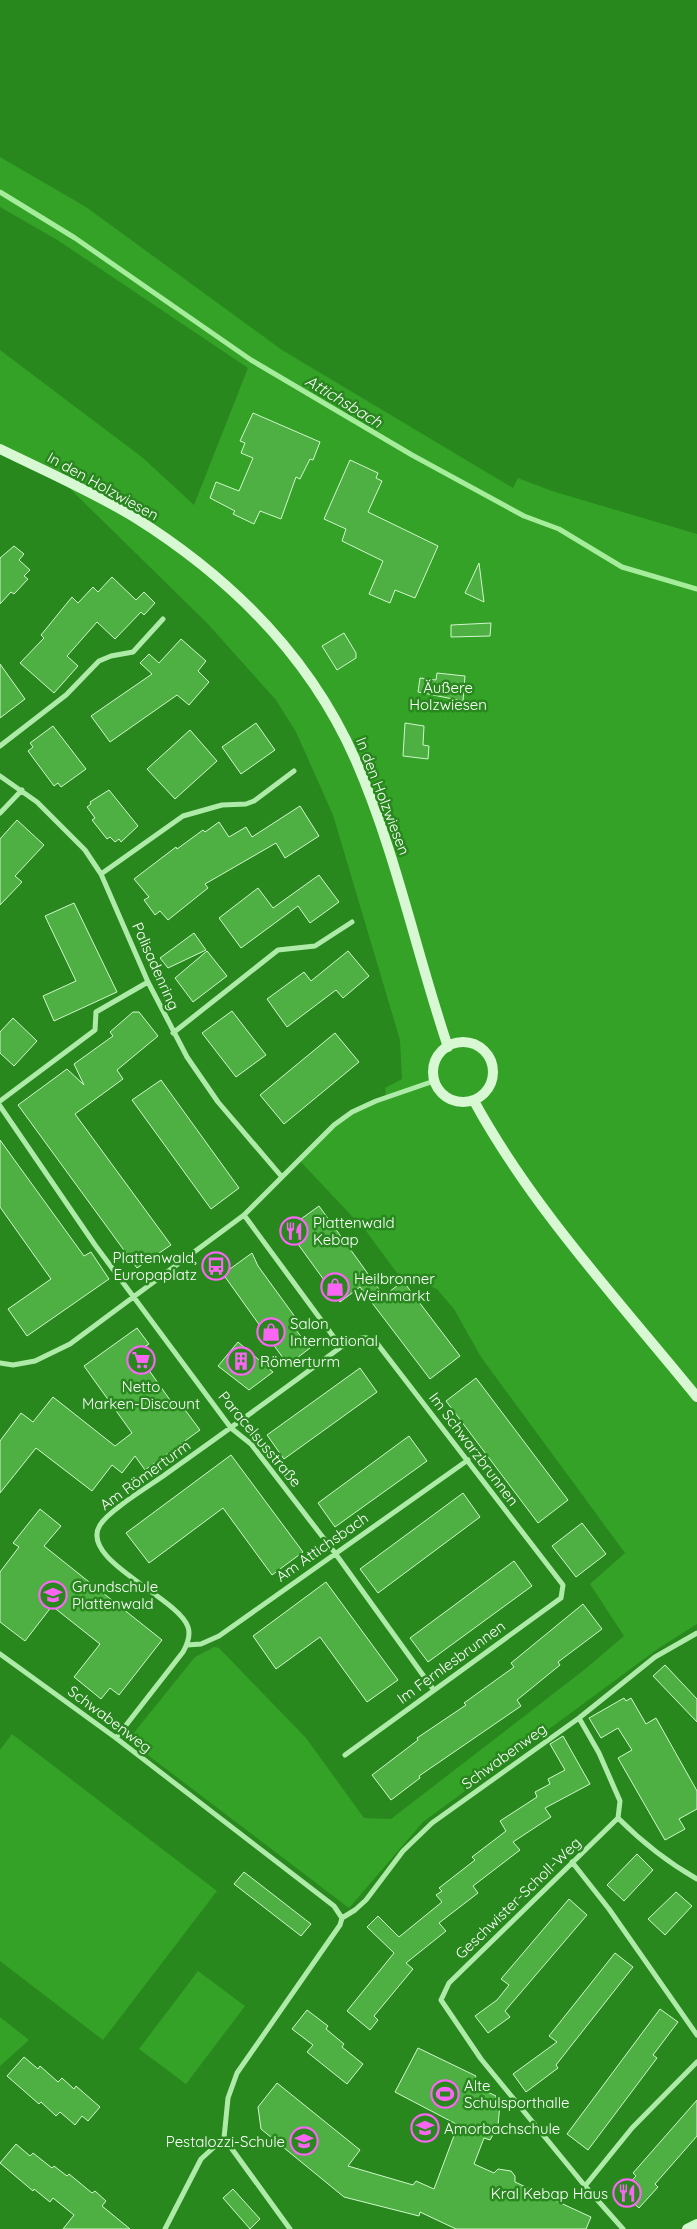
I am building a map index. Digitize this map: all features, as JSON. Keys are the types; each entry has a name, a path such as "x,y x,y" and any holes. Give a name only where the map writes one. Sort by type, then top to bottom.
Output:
{"street":[{"name":"In den Holzwiesen","path":"0,449 132,516 190,554 227,584 264,622 297,661 328,704 356,761 381,827 448,1047"},
{"path":"0,746 66,695 99,661 111,656 133,652 163,619"},
{"path":"101,874 182,816 222,805 246,804 254,801 294,771"},
{"name":"Palisadenring","path":"0,776 22,790 69,832 101,874 148,982 187,1057 218,1102 282,1177"},
{"path":"0,813 22,790"},
{"path":"173,1032 278,950 316,946 352,922"},
{"path":"0,1101 95,1030 96,1012 148,982"},
{"path":"461,1042 477,1046 486,1053 492,1062 491,1085 483,1095 474,1101 455,1102 446,1097 434,1081 434,1062 440,1053 448,1047 461,1042"},
{"path":"0,1363 13,1365 43,1359 70,1344 244,1215 334,1126 352,1112 406,1089 434,1081"},
{"path":"474,1101 509,1161 545,1209 697,1397"},
{"name":"Paracelsusstraße","path":"0,1106 133,1298 231,1428 251,1444 335,1553 433,1689"},
{"path":"244,1215 341,1347"},
{"name":"Am Römerturm","path":"187,1645 189,1629 180,1615 104,1555 99,1547 97,1531 106,1518 341,1347 360,1337"},
{"name":"Im Schwarzbrunnen","path":"360,1337 370,1338 376,1342 562,1585"},
{"name":"Am Attichsbach","path":"187,1645 210,1641 219,1636 468,1460"},
{"name":"Im Fernlesbrunnen","path":"345,1754 561,1598 562,1585"},
{"name":"Schwabenweg","path":"224,2138 228,2098 238,2073 340,1925 342,1918 366,1900 403,1851 426,1828 506,1768 579,1718 655,1657 697,1633"},
{"path":"116,1738 187,1645"},
{"name":"Schwabenweg","path":"0,1654 116,1738 334,1906 342,1918"},
{"path":"579,1718 599,1753 620,1801 618,1818 640,1841 677,1868 697,1879"},
{"name":"Geschwister-Scholl-Weg","path":"585,2186 482,2059 441,2000 449,1983 618,1818"},
{"path":"572,1862 615,1918 697,2036"},
{"path":"623,2229 585,2186 632,2128 697,2062"},
{"path":"165,2229 201,2159 224,2138 290,2229"},
{"path":"687,2229 697,2224"}],"green space":[{"name":"Äußere Holzwiesen","path":"0,157 86,207 282,350 513,488 518,478 552,491 697,534 697,1624 659,1648 423,1822 349,1908 128,1740 195,1657 214,1647 219,1648 306,1738 364,1818 391,1819 584,1670 624,1636 590,1584 625,1553 481,1357 454,1309 437,1289 397,1273 366,1231 298,1159 352,1112 386,1097 385,1088 402,1079 400,1040 333,815 296,732 276,700 208,624 55,474 0,447 0,350 143,458 194,505 248,368 59,241 0,207"},
{"path":"12,1734 217,1891 103,2040 0,1961 0,1750"},
{"path":"198,1971 245,2006 186,2084 139,2049"},
{"path":"0,2017 29,2040 0,2066"}],"building":[{"path":"253,413 320,442 313,460 310,459 300,479 296,477 281,519 260,511 254,524 233,514 235,511 210,498 216,482 239,491 253,458 241,453 245,443 240,441"},
{"path":"350,460 378,473 376,478 382,481 368,512 438,546 415,598 395,590 390,603 369,594 383,561 342,541 346,529 324,519"},
{"path":"14,546 24,554 19,560 30,570 24,576 28,579 14,594 11,592 0,604 0,558"},
{"path":"479,563 484,602 465,593"},
{"path":"112,577 136,600 144,592 155,603 144,615 141,612 115,639 97,622 67,656 78,666 54,693 20,663 44,638 41,635 72,597 78,603 93,587 98,592"},
{"path":"491,623 490,636 451,637 451,625"},
{"path":"344,633 356,653 356,658 337,670 322,646"},
{"path":"181,639 206,661 198,671 209,682 189,705 177,695 110,742 91,716 152,674 140,663 149,654 159,663"},
{"path":"0,664 25,699 0,718"},
{"path":"437,673 465,676 463,701 418,692 420,678 436,680"},
{"path":"256,723 275,750 241,774 222,747"},
{"path":"405,723 424,726 423,745 429,746 428,759 403,756"},
{"path":"53,726 86,769 61,787 58,783 54,786 28,751 33,747 30,743"},
{"path":"190,730 217,761 175,799 147,769"},
{"path":"109,790 138,826 121,842 119,839 115,842 110,837 107,839 92,820 95,818 87,807 91,804 90,802"},
{"path":"300,806 319,836 285,858 276,843 205,884 208,888 168,920 160,911 155,915 144,900 149,897 134,879 176,847 177,849 203,830 205,832 219,822 229,837 246,827 252,837"},
{"path":"17,820 44,845 15,876 22,882 0,905 0,839"},
{"path":"319,875 339,902 310,923 298,906 241,948 219,918 258,888 273,908"},
{"path":"74,903 117,992 54,1021 43,996 76,981 45,916"},
{"path":"194,933 206,950 168,968 160,958"},
{"path":"207,951 227,976 193,1002 175,978"},
{"path":"348,951 369,976 343,998 336,990 287,1027 267,999 304,972 311,981"},
{"path":"232,1011 266,1055 236,1077 202,1033"},
{"path":"133,1012 139,1012 158,1036 117,1070 123,1079 75,1114 171,1245 137,1268 18,1105 67,1069 84,1085 74,1064 113,1036 110,1032"},
{"path":"13,1018 37,1041 14,1066 0,1053 0,1032"},
{"path":"335,1033 359,1062 284,1124 260,1095"},
{"path":"161,1080 239,1188 211,1209 132,1100"},
{"path":"0,1140 84,1256 91,1252 109,1279 27,1336 8,1309 51,1279 0,1207"},
{"path":"319,1206 384,1296 403,1281 460,1356 430,1379 360,1287 340,1302 287,1229"},
{"path":"252,1253 258,1266 298,1321 292,1325 310,1348 288,1365 223,1274"},
{"path":"137,1328 149,1344 144,1347 149,1353 141,1359 175,1407 180,1403 200,1430 145,1470 135,1456 122,1473 112,1465 92,1491 36,1448 0,1493 0,1441 21,1413 33,1422 53,1397 115,1446 132,1433 84,1366"},
{"name":"Römerturm","path":"238,1342 273,1372 249,1390 218,1366"},
{"path":"360,1368 377,1392 284,1459 267,1435"},
{"path":"476,1378 568,1500 538,1523 446,1401"},
{"path":"409,1436 427,1461 335,1527 318,1503"},
{"path":"231,1455 303,1552 272,1575 223,1508 149,1563 126,1533"},
{"path":"463,1493 480,1517 378,1593 360,1569"},
{"name":"Grundschule Plattenwald","path":"40,1509 61,1526 44,1546 162,1640 119,1695 110,1688 101,1699 74,1677 100,1644 52,1606 25,1641 0,1622 0,1572 19,1547 13,1543"},
{"path":"582,1523 606,1554 576,1577 552,1546"},
{"path":"514,1561 532,1586 428,1662 410,1638"},
{"path":"326,1582 398,1680 367,1702 320,1637 276,1669 253,1636"},
{"path":"583,1604 602,1629 558,1662 560,1665 517,1700 521,1706 419,1776 420,1778 391,1800 372,1775 418,1740 417,1738 466,1705 464,1703 514,1667 511,1663"},
{"path":"665,1665 697,1699 697,1722 653,1676"},
{"path":"624,1698 626,1701 631,1698 646,1724 656,1718 697,1791 697,1809 679,1819 685,1829 665,1840 618,1758 632,1750 618,1728 601,1738 589,1718"},
{"path":"563,1736 590,1784 545,1808 551,1817 513,1842 520,1850 473,1886 478,1893 439,1923 446,1931 406,1963 413,1969 374,2016 378,2020 370,2030 347,2011 394,1953 367,1927 378,1916 399,1937 442,1902 436,1895 442,1891 439,1888 475,1860 472,1857 506,1831 500,1821 537,1797 535,1792 550,1784 548,1779 565,1770 550,1744"},
{"path":"637,1854 653,1870 624,1901 607,1885"},
{"path":"244,1872 311,1924 301,1936 234,1884"},
{"path":"676,1892 692,1906 665,1935 648,1919"},
{"path":"569,1899 587,1915 505,2011 510,2017 488,2033 475,2016 497,2000 509,1985 501,1979"},
{"path":"615,1953 633,1967 556,2065 558,2068 526,2092 513,2074 557,2042 549,2036"},
{"path":"660,2009 678,2022 653,2055 657,2058 588,2150 567,2134"},
{"path":"307,2010 328,2026 326,2029 344,2044 342,2047 363,2064 347,2084 307,2052 313,2045 292,2029"},
{"path":"418,2048 476,2076 472,2085 496,2096 494,2101 500,2104 498,2126 490,2140 484,2138 474,2164 494,2173 498,2169 511,2171 515,2176 515,2182 591,2217 586,2229 456,2229 420,2212 419,2216 344,2197 261,2129 258,2107 277,2083 360,2150 348,2166 413,2185 416,2181 434,2189 458,2125 395,2092"},
{"path":"24,2057 38,2069 40,2066 58,2082 62,2078 74,2089 76,2086 100,2107 88,2121 82,2116 75,2125 60,2112 56,2116 7,2076"},
{"path":"697,2100 697,2136 655,2184 658,2187 639,2208 621,2192 636,2176 633,2173"},
{"path":"16,2144 30,2156 33,2153 52,2168 54,2166 67,2176 69,2174 92,2193 95,2191 106,2201 102,2206 130,2229 63,2229 74,2215 53,2198 50,2202 34,2189 33,2191 0,2163"},
{"path":"233,2189 260,2219 250,2229 223,2198"}],"waterway":[{"name":"Attichsbach","path":"0,192 75,238 251,360 412,455 524,516 559,529 622,567 697,589"}],"place":[{"name":"Plattenwald Kebap","path":"294,1231"},
{"name":"Plattenwald, Europaplatz","path":"216,1266"},
{"name":"Heilbronner Weinmarkt","path":"335,1287"},
{"name":"Salon International","path":"271,1332"},
{"name":"Netto Marken-Discount","path":"141,1360"},
{"name":"Römerturm","path":"241,1361"},
{"name":"Grundschule Plattenwald","path":"53,1595"},
{"name":"Alte Schulsporthalle","path":"445,2094"},
{"name":"Amorbachschule","path":"425,2128"},
{"name":"Pestalozzi-Schule","path":"304,2141"},
{"name":"Kral Kebap Haus","path":"627,2193"}]}
